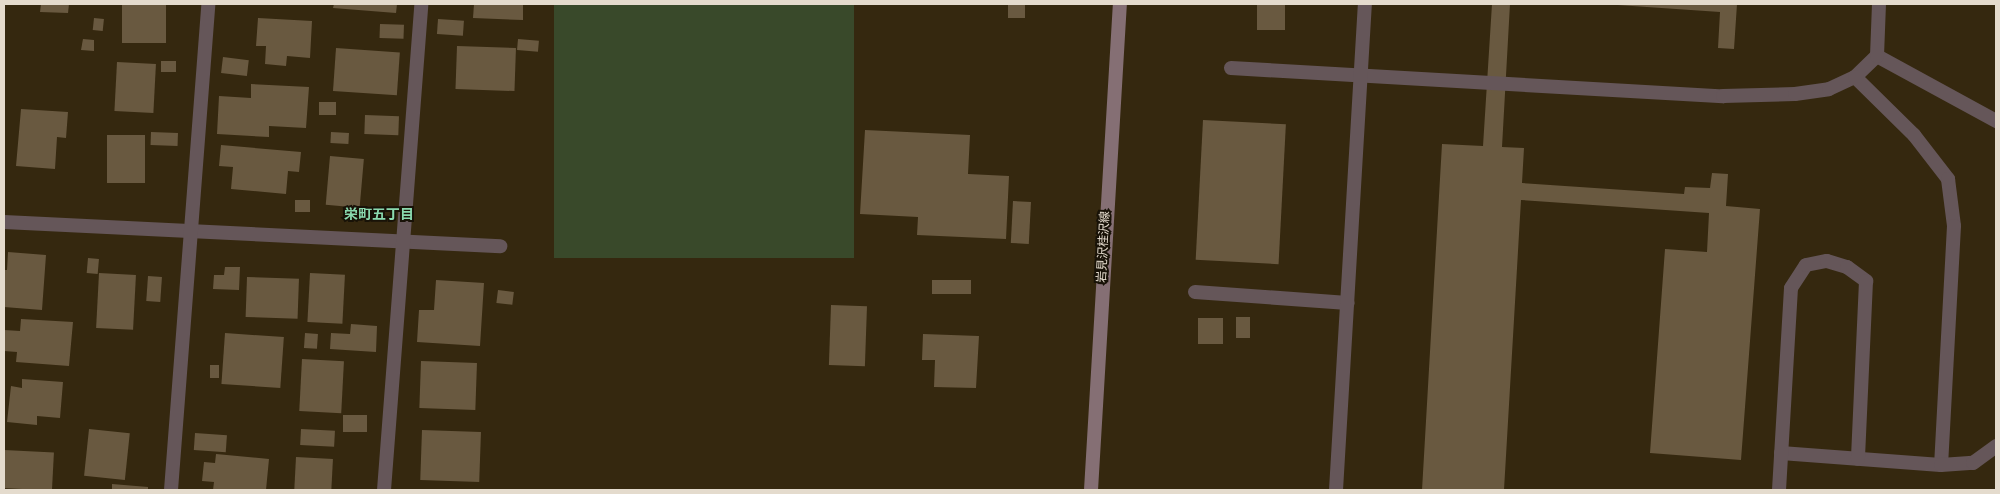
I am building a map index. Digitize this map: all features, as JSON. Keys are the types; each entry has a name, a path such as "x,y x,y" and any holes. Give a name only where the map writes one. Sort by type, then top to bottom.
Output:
{"main road":[{"name":"岩見沢桂沢線","path":"1090,490 1120,4"}],"street":[{"path":"171,490 208,4"},
{"path":"384,490 421,4"},
{"path":"1336,490 1366,4"},
{"path":"1231,68 1362,77 1723,96 1795,94 1829,89 1855,77 1877,56 1879,4"},
{"path":"1877,56 1996,121"},
{"path":"1855,77 1914,135 1948,179 1954,226 1941,464"},
{"path":"4,222 500,246"},
{"path":"1779,490 1791,288 1806,265 1827,261 1847,267 1866,280 1858,459"},
{"path":"1195,292 1348,303"},
{"path":"1781,454 1941,464 1973,463 1996,446"}],"green space":[{"path":"554,4 854,4 854,258 554,258"}],"building":[{"path":"41,4 69,4 68,13 40,12"},
{"path":"122,4 166,4 166,43 122,43"},
{"path":"334,4 397,4 396,13 333,8"},
{"path":"474,4 523,4 523,20 473,18"},
{"path":"1008,4 1025,4 1025,18 1008,18"},
{"path":"1257,4 1285,4 1285,30 1257,30"},
{"path":"1492,4 1510,4 1502,147 1524,148 1522,183 1684,194 1685,187 1710,188 1712,173 1728,174 1726,206 1760,209 1741,460 1650,453 1665,249 1707,252 1709,213 1521,200 1504,490 1422,490 1442,144 1483,146"},
{"path":"1603,4 1737,4 1734,49 1718,48 1720,12"},
{"path":"94,18 104,19 103,31 93,30"},
{"path":"258,18 312,21 310,58 287,56 286,66 265,64 266,46 256,46"},
{"path":"438,19 464,21 463,36 437,34"},
{"path":"380,24 404,25 403,39 380,38"},
{"path":"83,39 94,40 94,51 81,50"},
{"path":"518,39 539,41 538,52 517,50"},
{"path":"457,46 516,48 514,91 455,89"},
{"path":"336,48 400,52 397,95 333,91"},
{"path":"223,57 249,60 247,76 221,73"},
{"path":"161,61 176,61 176,72 161,72"},
{"path":"117,62 156,64 153,113 114,111"},
{"path":"251,84 309,87 306,128 269,126 269,137 217,134 219,96 251,98"},
{"path":"319,102 336,102 336,115 319,115"},
{"path":"21,109 68,112 66,138 57,137 55,169 16,166"},
{"path":"365,115 399,116 398,135 364,134"},
{"path":"1203,120 1286,124 1279,264 1196,260"},
{"path":"865,130 970,135 968,174 1009,176 1006,239 917,235 918,217 860,214"},
{"path":"151,132 178,133 178,146 151,145"},
{"path":"331,132 349,133 348,144 330,143"},
{"path":"107,135 145,135 145,183 107,183"},
{"path":"221,145 301,152 299,172 288,171 286,194 231,189 233,167 219,166"},
{"path":"330,156 364,159 360,208 326,205"},
{"path":"295,200 310,200 310,212 295,212"},
{"path":"1013,201 1031,202 1029,244 1011,243"},
{"path":"8,252 46,255 42,310 4,307 4,270 7,270"},
{"path":"88,258 99,259 98,274 87,273"},
{"path":"225,267 240,267 239,290 213,289 214,275 224,275"},
{"path":"99,273 136,275 133,330 96,328"},
{"path":"310,273 345,275 342,324 307,322"},
{"path":"148,276 162,277 160,302 146,301"},
{"path":"247,277 299,279 298,319 246,317"},
{"path":"436,280 484,283 480,346 417,342 419,310 434,310"},
{"path":"932,280 971,280 971,294 932,294"},
{"path":"498,290 514,292 512,305 496,303"},
{"path":"831,305 867,306 865,366 829,365"},
{"path":"1236,317 1250,317 1250,338 1236,338"},
{"path":"1198,318 1223,318 1223,344 1198,344"},
{"path":"21,319 73,322 69,366 16,362 17,352 4,351 4,330 20,331"},
{"path":"351,324 377,326 376,352 330,349 331,333 350,334"},
{"path":"225,333 284,337 280,388 221,384"},
{"path":"305,333 318,334 317,349 304,348"},
{"path":"923,334 979,336 976,388 934,387 935,360 922,360"},
{"path":"302,359 344,361 341,413 299,411"},
{"path":"421,361 477,363 475,410 419,408"},
{"path":"210,365 219,365 219,378 210,378"},
{"path":"22,379 63,382 60,418 37,416 37,425 7,422 11,386 22,388"},
{"path":"343,415 367,415 367,432 343,432"},
{"path":"89,429 130,433 125,480 84,476"},
{"path":"301,429 335,431 334,447 300,445"},
{"path":"422,430 481,432 479,482 420,480"},
{"path":"195,433 227,435 226,452 194,450"},
{"path":"4,450 54,453 52,490 4,488"},
{"path":"216,454 269,459 266,490 213,490 214,482 202,481 204,462 215,463"},
{"path":"296,457 333,459 331,490 294,490"},
{"path":"112,484 148,487 148,490 112,490"}],"district":[{"name":"栄町五丁目","path":"379,216"}]}
